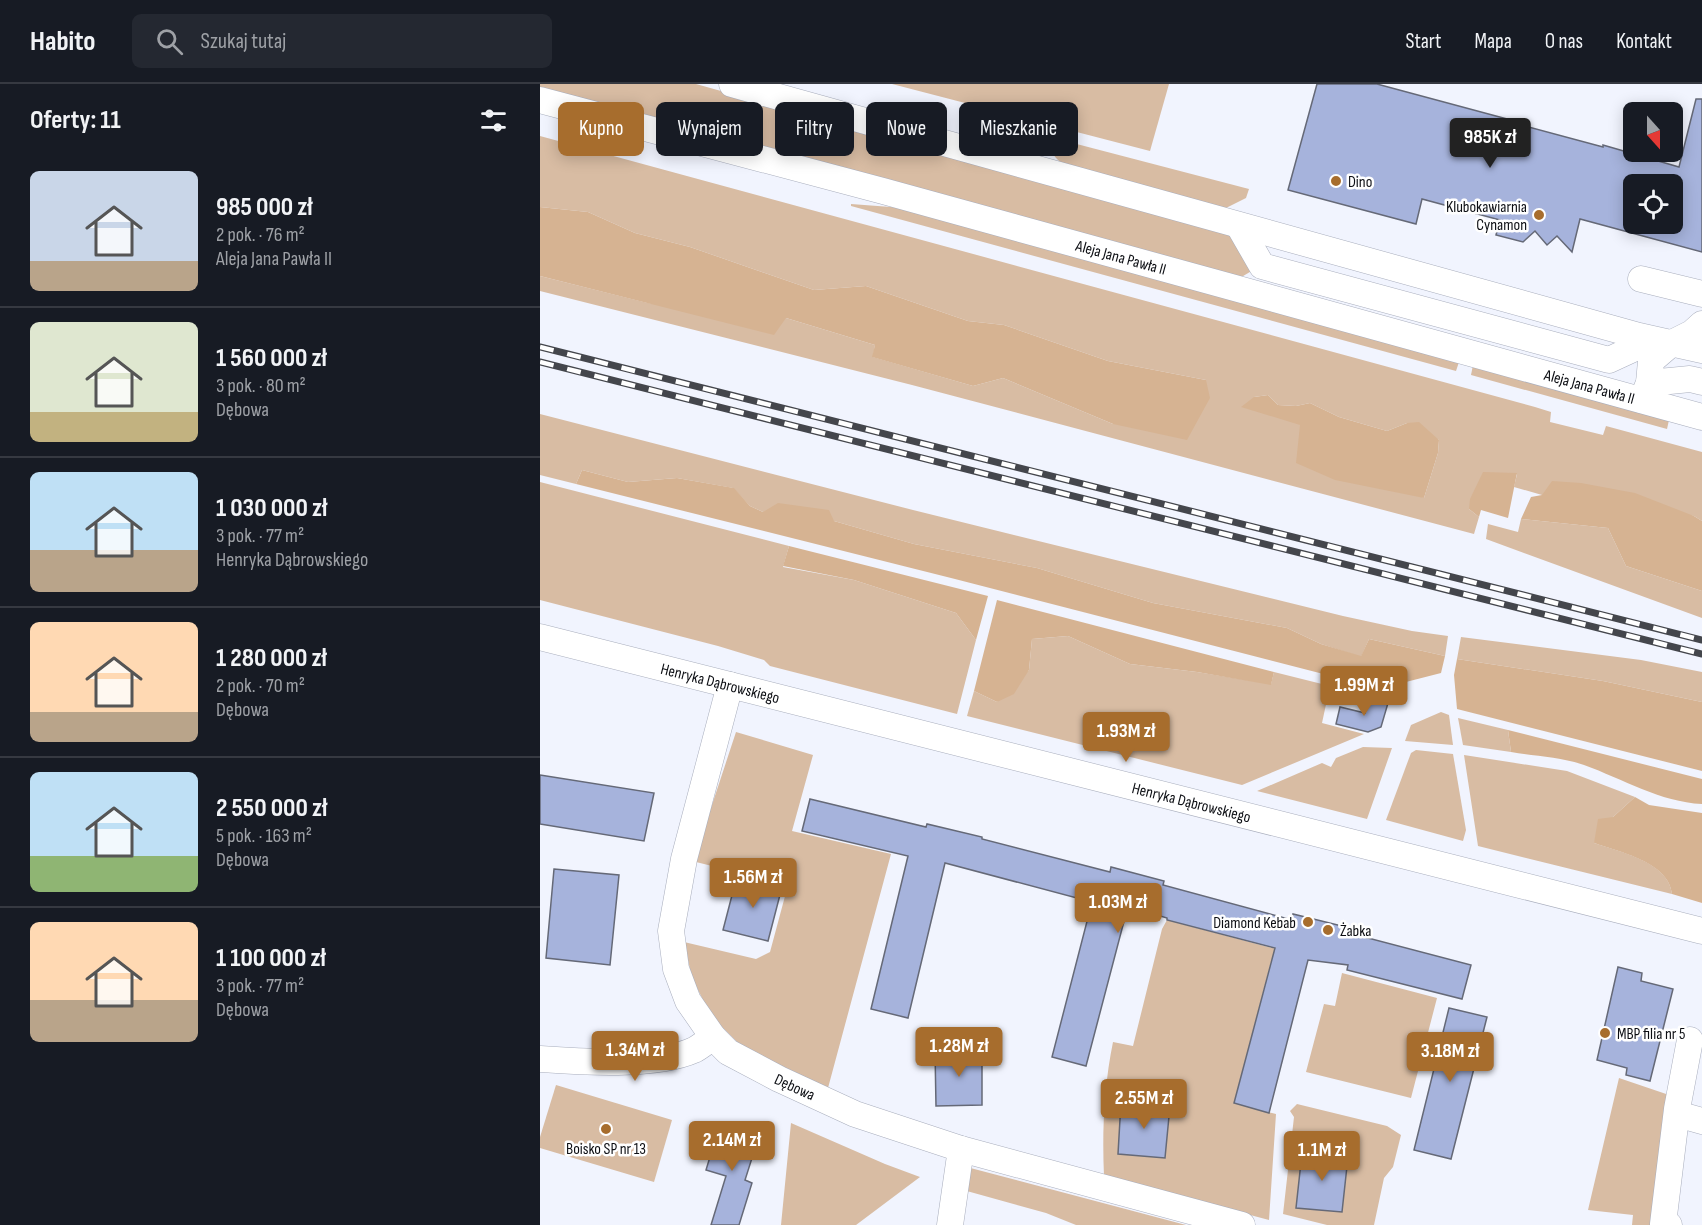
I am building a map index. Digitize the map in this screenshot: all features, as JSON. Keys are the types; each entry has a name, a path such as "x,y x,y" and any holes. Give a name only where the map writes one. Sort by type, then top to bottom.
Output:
{"street":[{"path":"732,84 1239,226 1262,266 1609,360 1637,342 1672,343 1702,350"},
{"name":"Aleja Jana Pawła II","path":"540,100 872,188 1605,390 1646,392 1702,417"},
{"path":"1641,279 1702,294"},
{"path":"1702,324 1692,333 1672,343 1651,361 1646,392 1690,379 1702,382"},
{"path":"1605,390 1623,385 1635,366 1637,342"},
{"name":"Henryka Dąbrowskiego","path":"540,637 1702,931"},
{"name":"Dębowa","path":"730,685 684,859 671,931 676,969 688,1001 713,1037 728,1052 779,1079 855,1114 961,1149 1242,1225"},
{"path":"540,1059 629,1061 673,1056 695,1050 713,1037"},
{"path":"1669,1225 1663,1224 1688,1040"},
{"path":"1677,1114 1702,1121"},
{"path":"950,1225 961,1149"}],"shaded area":[{"path":"540,84 696,84 760,102 656,102 656,121 644,117 644,102 588,102 540,89"},
{"path":"892,84 1169,84 1150,151 1078,132 1078,102 961,102"},
{"path":"763,103 775,106 775,153 763,150"},
{"path":"854,128 866,132 866,156 947,155 1234,236 1255,269 1238,279 786,156 854,156"},
{"path":"540,136 558,141 558,156 613,156 1535,407 1551,412 1550,422 1603,435 1606,426 1702,452 1702,521 1694,516 1542,495 1514,487 1517,474 1469,509 1479,517 1474,534 912,385 540,291 540,276 648,303 786,318 875,345 873,357 973,386 1003,378 1113,424 1206,380 1108,361 1004,325 968,321 866,286 814,290 690,247 635,233 588,212 540,207","holes":["1268,395 1278,405 1296,406 1310,403 1339,417 1387,431 1407,423 1439,440 1438,453 1424,498 1254,397"]},
{"path":"1078,144 1249,189 1246,198 1224,209 1067,168 1055,156 1078,156"},
{"path":"851,204 904,208 1459,362 1456,371 851,206"},
{"path":"540,207 588,212 635,233 690,247 814,290 866,286 968,321 1004,325 1108,361 1206,380 1210,398 1187,440 1113,424 1003,378 973,386 872,357 875,345 786,318 774,335 540,276"},
{"path":"1473,365 1669,420 1667,429 1471,375"},
{"path":"1268,395 1278,405 1296,406 1310,403 1339,417 1387,431 1407,423 1419,422 1439,440 1438,453 1424,498 1335,480 1296,463 1300,425 1241,407 1254,397"},
{"path":"540,414 913,510 1343,616 1412,631 1448,636 1445,656 1369,639 1361,657 1321,644 1287,628 1153,603 1037,568 914,544 834,521 763,512 750,506 733,488 677,478 628,482 582,470 576,484 540,475"},
{"path":"582,470 628,482 677,478 734,488 750,506 763,512 778,503 829,510 834,521 914,544 1037,568 1153,603 1287,628 1321,644 1361,656 1369,639 1445,656 1441,673 1402,683 1401,694 576,484"},
{"path":"1483,472 1517,473 1508,518 1481,510 1479,517 1469,509 1470,499"},
{"path":"1552,481 1581,483 1635,493 1702,521 1702,591 1626,566 1608,528 1521,519 1531,497 1542,495"},
{"path":"540,482 789,546 783,567 854,580 956,613 976,640 957,714 770,666 764,660 718,646 540,600"},
{"path":"1521,519 1608,528 1626,566 1702,591 1702,618 1486,539 1488,524 1518,532"},
{"path":"789,546 988,596 976,640 956,613 854,580 783,566"},
{"path":"997,600 1274,672 1271,685 1197,672 1130,664 1068,636 1032,639 1029,670 1014,694 997,702 974,691"},
{"path":"1068,636 1130,664 1271,684 1274,672 1330,686 1322,723 1364,734 1242,785 967,716 974,691 997,702 1029,670 1032,639"},
{"path":"1461,637 1641,660 1702,672 1702,702 1603,681 1457,659"},
{"path":"1457,659 1603,681 1702,702 1702,771 1457,709 1454,675"},
{"path":"1441,712 1449,715 1453,745 1405,741 1411,725"},
{"path":"1458,718 1508,730 1511,752 1463,745"},
{"path":"1508,730 1702,779 1702,804 1671,799 1575,762 1511,752"},
{"path":"736,732 813,755 792,831 891,854 828,1088 741,1046 711,1016 692,978 684,942 756,959 770,952 788,885 696,862"},
{"path":"1363,747 1392,748 1367,819 1257,791 1322,763 1331,767 1336,758"},
{"path":"1416,750 1453,754 1466,830 1463,841 1386,820 1411,753"},
{"path":"1464,755 1567,771 1635,797 1613,817 1594,843 1653,866 1669,883 1672,894 1478,846"},
{"path":"1635,797 1649,805 1702,813 1702,903 1672,894 1669,883 1653,866 1594,843 1598,819 1613,817"},
{"path":"1167,920 1280,950 1271,962 1234,1103 1276,1114 1269,1220 1104,1176 1104,1109 1113,1042 1133,1046 1162,929"},
{"path":"1342,973 1437,998 1411,1098 1306,1072 1324,1004 1335,1006"},
{"path":"1619,1078 1675,1097 1657,1225 1632,1225 1633,1215 1588,1210"},
{"name":"Boisko SP nr 13","path":"556,1085 672,1120 654,1182 540,1148 540,1137"},
{"path":"1297,1104 1387,1126 1401,1135 1393,1167 1384,1178 1374,1225 1327,1225 1283,1214 1294,1117 1290,1111"},
{"path":"791,1123 920,1177 856,1225 781,1225"},
{"path":"959,1165 1186,1225 1076,1225 1046,1213 956,1188"}],"building":[{"path":"1317,84 1377,84 1522,123 1521,125 1623,151 1623,162 1662,162 1679,167 1680,162 1683,162 1683,151 1696,99 1702,99 1702,252 1635,234 1683,234 1683,174 1623,174 1623,231 1580,219 1572,252 1557,236 1547,245 1535,231 1523,242 1496,235 1500,220 1422,199 1416,224 1288,190"},
{"path":"1368,698 1388,703 1381,727 1368,732 1336,724 1340,707 1365,713"},
{"path":"540,775 654,793 644,841 540,824"},
{"path":"810,799 926,827 927,824 982,837 982,839 1110,872 1111,867 1164,881 1163,885 1292,920 1293,914 1346,927 1345,932 1471,965 1462,999 1347,970 1348,965 1308,960 1269,1113 1234,1103 1275,948 1167,920 1167,918 1128,906 1086,1066 1052,1057 1092,902 945,863 908,1018 871,1009 908,856 802,831"},
{"path":"554,869 619,875 610,965 546,958"},
{"path":"737,876 782,887 768,941 723,930"},
{"path":"1618,967 1642,973 1641,981 1673,989 1650,1081 1626,1075 1627,1068 1597,1060"},
{"path":"1449,1008 1487,1017 1451,1159 1414,1150"},
{"path":"982,1050 982,1105 936,1106 935,1051"},
{"path":"1121,1102 1170,1106 1165,1158 1118,1154"},
{"path":"720,1124 759,1136 745,1180 752,1183 739,1225 711,1225 726,1176 706,1170"},
{"path":"1302,1153 1348,1157 1342,1212 1296,1208"}],"railway":[{"path":"540,347 1702,640"},
{"path":"540,362 1702,654"}],"place":[{"name":"Dino","path":"1336,181"},
{"name":"Klubokawiarnia Cynamon","path":"1539,215"},
{"name":"Diamond Kebab","path":"1308,922"},
{"name":"Żabka","path":"1328,930"},
{"name":"MBP filia nr 5","path":"1605,1033"},
{"name":"Boisko SP nr 13","path":"606,1129"}]}
